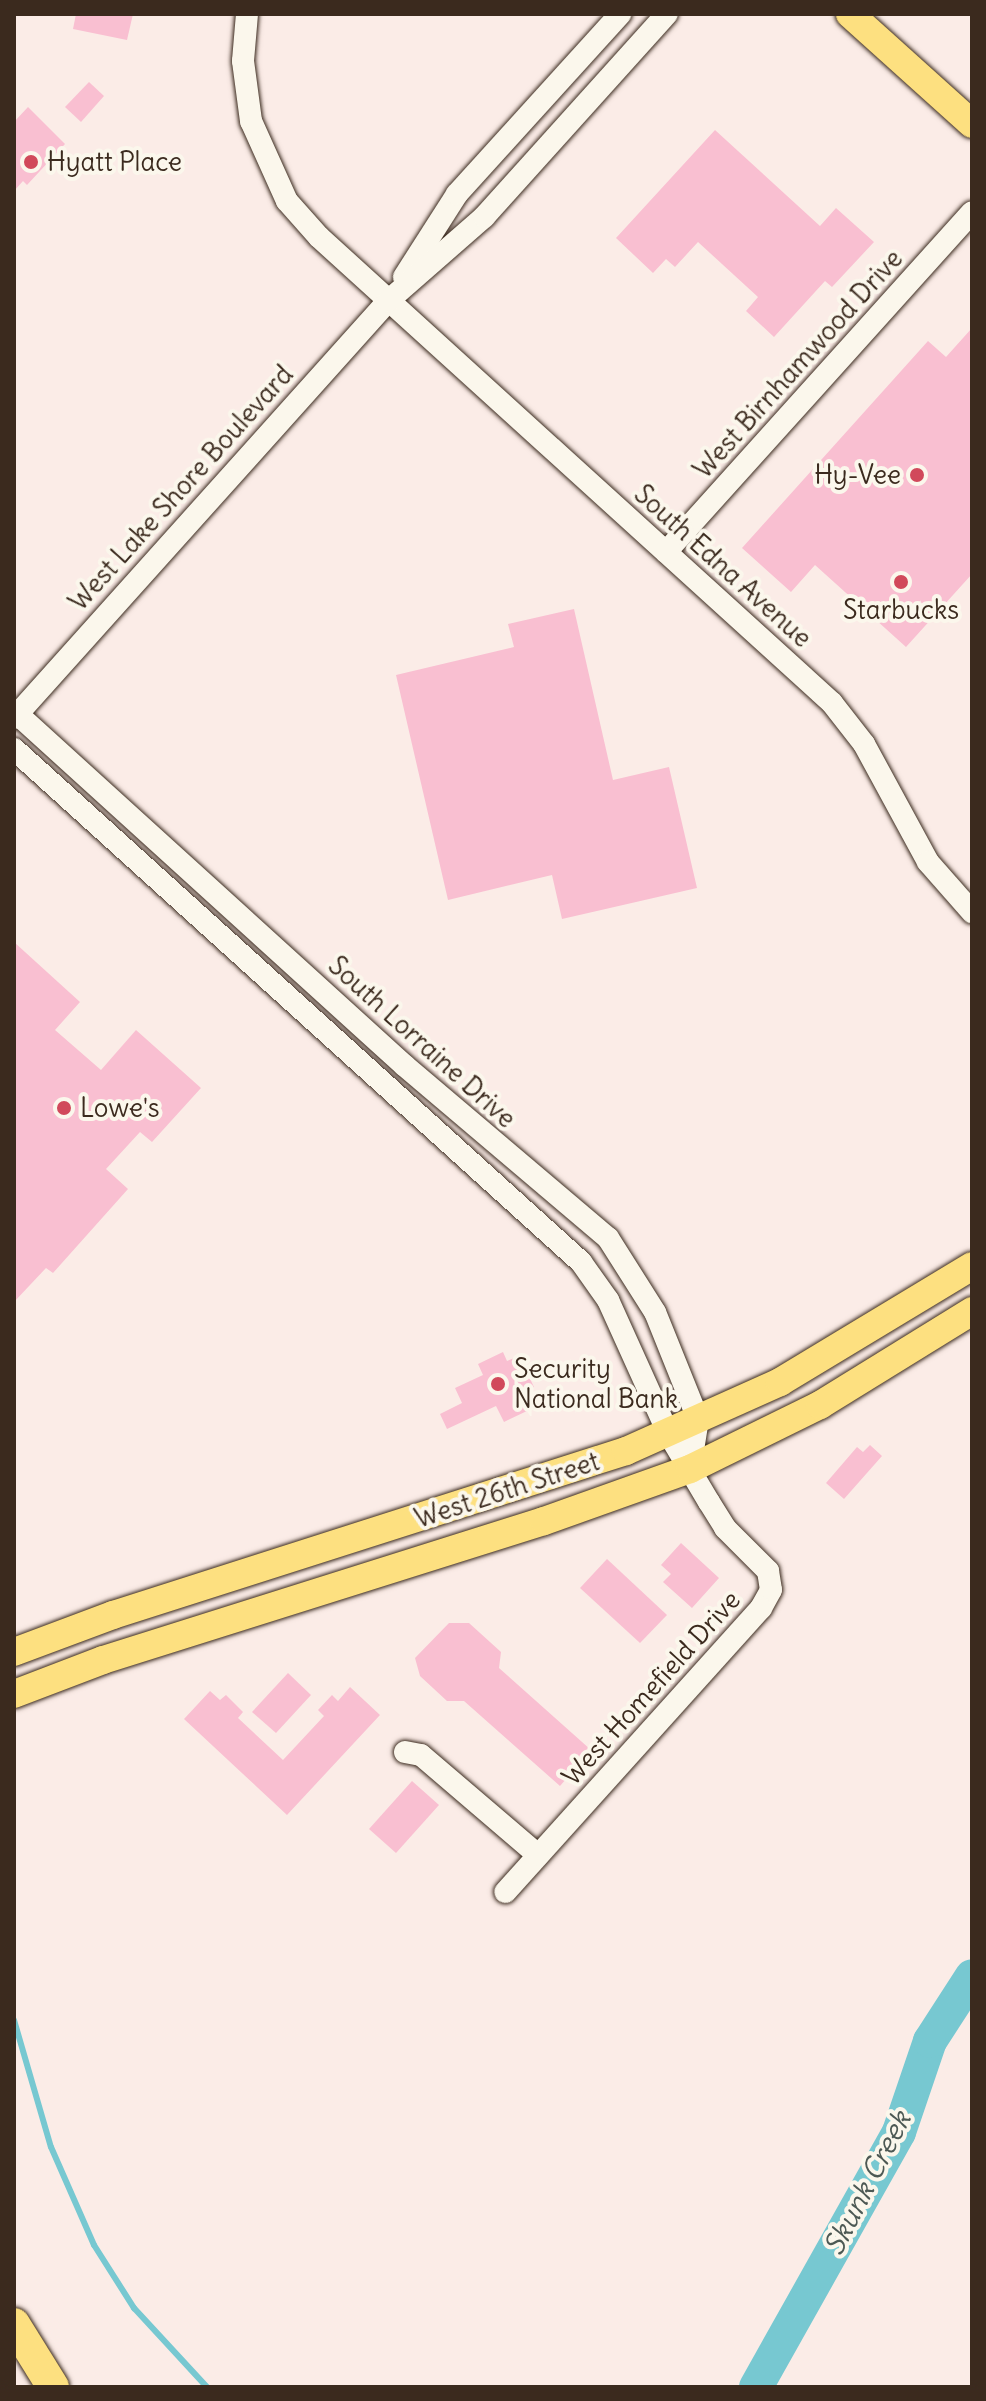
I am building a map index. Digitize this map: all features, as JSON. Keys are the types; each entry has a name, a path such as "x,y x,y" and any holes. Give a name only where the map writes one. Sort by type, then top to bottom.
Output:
{"highway":[{"path":"14,2324 53,2387"}],"main road":[{"path":"850,14 972,124"},
{"name":"West 26th Street","path":"14,1652 113,1615 555,1477 668,1433 824,1358 972,1266"},
{"name":"West 26th Street","path":"14,1694 103,1660 558,1517 690,1469 820,1405 970,1312"}],"street":[{"name":"South Edna Avenue","path":"247,14 244,82 251,121 271,172 319,237 840,713 871,757 928,862 972,912"},
{"name":"West Lake Shore Boulevard","path":"388,301 457,194 620,14"},
{"name":"West Lake Shore Boulevard","path":"14,714 388,301 484,217 667,14"},
{"name":"West Birnhamwood Drive","path":"666,552 972,212"},
{"name":"South Lorraine Drive","path":"14,714 405,1066 608,1238 655,1312 698,1419"},
{"path":"14,749 581,1262 613,1311 668,1433"},
{"path":"690,1469 698,1419"},
{"name":"West Homefield Drive","path":"505,1892 761,1608 771,1590 763,1563 725,1528 668,1433"},
{"path":"405,1752 421,1755 538,1855"}],"building":[{"path":"76,14 133,14 127,40 73,29"},
{"path":"89,82 104,96 81,122 65,107"},
{"name":"Hyatt Place","path":"28,107 65,144 27,185 23,181 14,191 14,122"},
{"path":"715,130 820,226 836,208 874,242 832,287 825,281 774,337 746,311 758,297 698,242 675,267 666,259 653,273 616,238"},
{"path":"972,328 972,574 906,647 815,565 791,592 742,548 928,341 946,357"},
{"path":"574,609 613,780 669,767 697,888 562,919 552,875 448,900 396,675 514,647 508,624"},
{"name":"Lowe's","path":"14,942 80,1002 55,1030 101,1070 136,1030 201,1088 152,1142 140,1132 106,1169 128,1189 53,1273 46,1268 14,1302"},
{"path":"503,1352 507,1361 519,1356 534,1387 522,1393 529,1410 504,1422 496,1406 447,1429 440,1414 462,1403 455,1388 483,1375 478,1364"},
{"path":"870,1445 882,1456 844,1499 826,1483 857,1447 863,1452"},
{"path":"681,1543 719,1578 692,1608 663,1582 671,1574 661,1565"},
{"path":"607,1559 667,1615 640,1643 580,1588"},
{"path":"449,1623 469,1623 501,1652 499,1668 591,1750 560,1786 464,1701 447,1701 420,1676 415,1658"},
{"path":"288,1673 311,1695 276,1733 252,1712"},
{"path":"350,1687 380,1715 287,1815 184,1719 210,1691 220,1700 226,1695 243,1712 238,1718 283,1760 324,1716 318,1710 332,1695 338,1701"},
{"path":"412,1781 439,1805 396,1853 369,1829"}],"waterway":[{"name":"Skunk Creek","path":"756,2387 899,2132 930,2041 972,1976"},
{"path":"14,2020 51,2147 94,2245 134,2308 207,2387"}],"place":[{"name":"Hyatt Place","path":"31,162"},
{"name":"Hy-Vee","path":"917,475"},
{"name":"Starbucks","path":"901,582"},
{"name":"Lowe's","path":"64,1108"},
{"name":"Security National Bank","path":"498,1384"}]}
